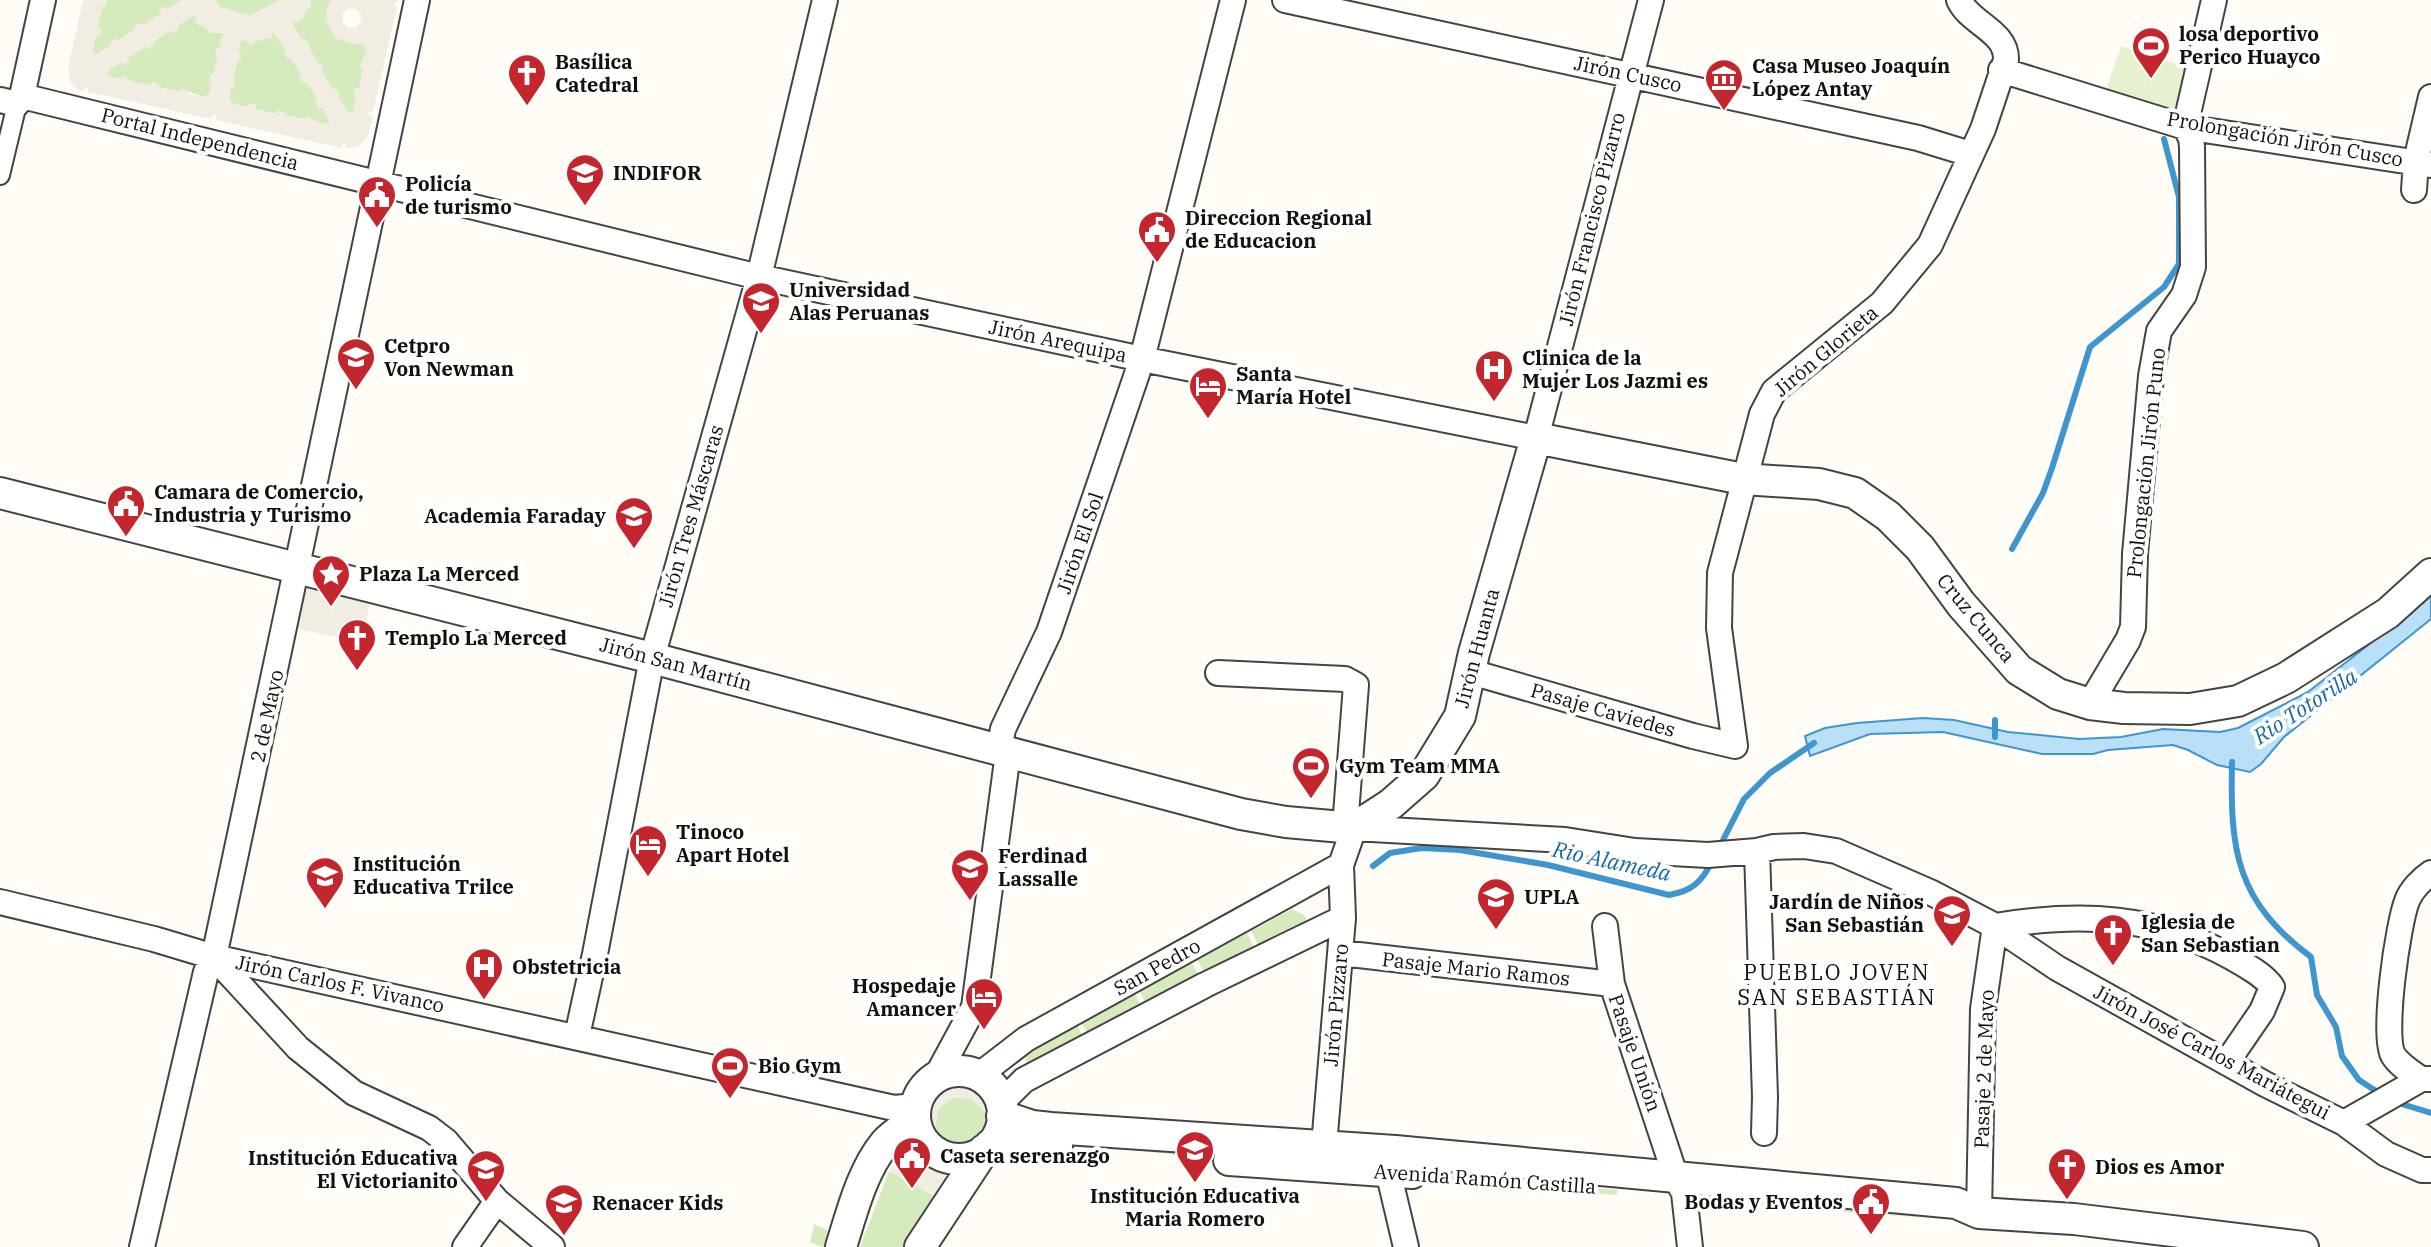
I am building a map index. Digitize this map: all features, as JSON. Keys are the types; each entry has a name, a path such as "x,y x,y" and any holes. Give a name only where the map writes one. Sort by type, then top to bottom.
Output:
{"street":[{"path":"0,175 13,100 43,0"},
{"name":"2 de Mayo","path":"142,1247 206,972 214,957 417,0"},
{"name":"Jirón Tres Máscaras","path":"577,1036 652,658 759,277 825,0"},
{"name":"Jirón El Sol","path":"935,1079 974,1007 1008,753 1001,740 1003,729 1049,632 1142,359 1233,0"},
{"name":"Jirón Cusco","path":"1285,0 1918,138 1970,154"},
{"name":"Jirón Francisco Pizarro","path":"1536,438 1629,74 1651,0"},
{"name":"Jirón Glorieta","path":"1735,746 1719,628 1720,573 1762,414 1774,391 1882,303 1930,245 1983,129 2006,60 2006,50 1999,39 1963,8 1959,0"},
{"path":"2185,127 2214,0"},
{"name":"Prolongación Jirón Cusco","path":"2001,70 2185,127 2423,163"},
{"path":"2414,190 2423,163 2431,97"},
{"name":"Portal Independencia","path":"13,100 377,182"},
{"name":"Prolongación Jirón Puno","path":"2090,704 2133,627 2135,554 2151,376 2159,331 2184,295 2193,267 2192,147 2185,127"},
{"name":"Jirón Arequipa","path":"377,182 759,277 1142,359 1743,479"},
{"name":"Jirón Huanta","path":"1349,828 1391,804 1424,775 1460,716 1474,653 1536,438"},
{"name":"Cruz Cunca","path":"1743,479 1819,484 1855,493 1888,516 1920,548 1961,604 2019,670 2058,694 2090,704 2190,709 2238,701 2286,678 2388,613 2431,574"},
{"name":"Jirón San Martín","path":"0,493 299,566 1241,814 1349,828"},
{"name":"Pasaje Caviedes","path":"1471,672 1735,746"},
{"path":"1218,673 1345,679 1356,685 1349,828 1341,865"},
{"name":"Jirón José Carlos Mariátegui","path":"1349,828 1565,840 1635,851 1708,855 1804,846 1836,851 1930,892 1995,926 2057,968 2227,1062 2353,1117 2386,1154 2422,1170 2431,1170"},
{"path":"1757,851 1764,1133"},
{"name":"Jirón Pizzaro","path":"1324,1146 1341,953 1341,865"},
{"name":"San Pedro","path":"978,1076 1026,1039 1341,865"},
{"path":"2353,1117 2418,1082 2393,1056 2388,1040 2389,1023 2401,924 2408,898 2423,878 2431,873"},
{"name":"Jirón Carlos F. Vivanco","path":"0,902 154,939 214,957 915,1113"},
{"path":"1995,926 2099,917 2150,925 2206,943 2248,967 2272,987 2262,1011 2227,1062"},
{"name":"San Pedro","path":"1002,1110 1024,1080 1205,985 1343,918"},
{"name":"Pasaje Unión","path":"1605,926 1612,984 1680,1186 1690,1247"},
{"name":"Pasaje 2 de Mayo","path":"1979,1213 1983,1009 1995,926"},
{"name":"Pasaje Mario Ramos","path":"1341,953 1612,984"},
{"path":"214,957 298,1048 354,1093 429,1128 446,1141 497,1201 552,1247"},
{"path":"841,1247 874,1158 915,1113 926,1086 949,1073 964,1072 978,1076 988,1083 1002,1110 997,1137 920,1247"},
{"name":"Avenida Ramón Castilla","path":"1002,1110 1032,1126 1324,1146 1956,1221 1979,1213 2074,1219 2303,1247"},
{"path":"915,1113 923,1141 941,1155 963,1159 987,1148"},
{"name":"Avenida Ramón Castilla","path":"987,1148 1024,1143 1388,1171 1680,1186"},
{"path":"1388,1171 1406,1247"},
{"path":"465,1247 497,1201"}],"green space":[{"path":"107,0 182,0 143,25 135,26 136,29 96,55 92,52 96,35 101,29 97,27 102,6"},
{"path":"215,0 280,0 251,16 220,8"},
{"path":"309,0 331,0 328,19 336,38 363,44 367,50 360,66 363,67 359,89 356,88 354,92 357,96 353,112 348,113 322,72 323,67 318,65 306,46 309,44 302,40 291,22 309,9"},
{"path":"195,14 201,25 209,29 208,32 223,33 215,55 218,56 214,74 211,74 209,81 212,82 210,93 203,97 181,89 180,92 159,87 159,84 152,83 151,86 130,81 123,76 122,79 108,76 107,71 121,62 129,61 127,58 171,30 179,29 177,26"},
{"path":"274,32 286,50 283,52 287,58 290,57 318,100 315,102 330,121 327,125 278,111 277,114 256,109 256,105 232,104 229,98 231,87 234,87 235,80 232,80 237,61 240,61 241,38 252,45 253,42 272,37"},
{"name":"losa deportivo Perico Huayco","path":"2121,46 2196,70 2182,115 2106,90"},
{"path":"1292,909 1304,915 1308,923 1261,950 1251,931"},
{"path":"1247,933 1257,953 1206,975 1197,960"},
{"path":"1191,961 1200,978 1147,1006 1138,988"},
{"path":"1133,990 1143,1009 1089,1037 1080,1020"},
{"path":"1076,1023 1085,1040 1029,1064 1026,1061 1026,1053"},
{"path":"953,1097 972,1099 984,1111 987,1123 984,1134 976,1143 965,1148 953,1148 943,1141 935,1127 938,1109"},
{"path":"1066,1139 1319,1165 1319,1170 1066,1143"},
{"path":"1368,1169 1617,1190 1617,1195 1368,1174"},
{"path":"889,1171 945,1202 912,1247 860,1247"},
{"path":"1711,1197 1915,1214 1915,1217 1710,1202"},
{"path":"814,1224 838,1235 834,1247 822,1247 810,1242"}],"shaded area":[{"path":"83,0 107,0 102,7 99,36 95,36 92,52 96,55 116,38 118,41 136,30 134,27 141,22 143,25 161,13 159,10 168,9 182,0 215,0 220,7 252,16 280,0 309,0 309,9 306,9 303,19 291,23 302,40 305,38 318,64 321,63 322,72 333,90 336,88 348,113 353,112 357,97 354,92 355,88 359,88 363,68 360,66 367,50 362,44 336,38 326,20 327,7 331,0 399,0 393,5 397,7 373,112 368,115 373,117 367,138 358,147 345,149 346,144 343,143 342,148 216,120 213,114 212,119 88,92 88,87 84,91 79,90 71,83 68,69","holes":["347,9 355,9 361,14 361,21 356,27 349,28 343,23 342,15","195,15 198,26 215,34 217,31 223,33 215,55 218,56 214,74 211,74 209,81 212,82 210,93 203,97 181,89 179,92 159,87 159,84 152,82 150,86 123,76 122,79 108,76 107,71 120,62 123,65 145,46 148,49 154,45 153,41 170,30 173,33 179,29 178,25","274,32 286,50 283,52 302,75 299,77 318,100 315,102 330,120 327,124 310,117 305,120 285,115 285,112 278,110 276,114 256,109 256,105 233,104 229,98 235,84 236,61 240,61 241,39 252,45 253,42 273,37 271,34"]},
{"name":"Plaza La Merced","path":"302,572 373,590 361,642 289,627"},
{"path":"964,1072 978,1076 996,1092 1001,1127 963,1159 941,1155 923,1141 917,1131 915,1106 926,1086 949,1073","holes":["953,1097 972,1099 985,1112 988,1124 984,1136 969,1148 956,1149 944,1143 935,1127 938,1109"]},
{"name":"Caseta serenazgo","path":"916,1155 930,1159 945,1175 945,1202 889,1171 896,1161"}],"water":[{"name":"Rio Totorilla","path":"2431,596 2431,619 2284,737 2250,772 2217,765 2173,745 2093,754 2042,754 1943,732 1870,734 1810,756 1805,736 1825,728 1857,723 1923,718 1954,720 2008,732 2079,739 2121,737 2163,729 2220,732 2238,728 2308,692"}],"waterway":[{"path":"2012,549 2043,493 2090,347 2164,287 2179,264 2179,197 2164,139"},
{"path":"1995,720 1995,737"},
{"name":"Rio Alameda","path":"1719,848 1744,799 1770,773 1814,743"},
{"path":"2232,762 2233,822 2243,872 2267,915 2311,957 2317,995 2336,1027 2342,1056 2359,1080 2382,1095"},
{"name":"Rio Alameda","path":"1373,866 1390,853 1422,848 1460,850 1548,865 1669,895 1695,884 1712,861"},
{"path":"2395,1102 2431,1113"}],"place":[{"name":"losa deportivo Perico Huayco","path":"2151,80"},
{"name":"Basílica Catedral","path":"527,107"},
{"name":"Casa Museo Joaquín López Antay","path":"1724,112"},
{"name":"INDIFOR","path":"585,207"},
{"name":"Policía de turismo","path":"377,229"},
{"name":"Direccion Regional de Educacion","path":"1157,264"},
{"name":"Universidad Alas Peruanas","path":"761,335"},
{"name":"Cetpro Von Newman","path":"356,391"},
{"name":"Clinica de la Mujer Los Jazmi es","path":"1494,403"},
{"name":"Santa María Hotel","path":"1208,420"},
{"name":"Camara de Comercio, Industria y Turismo","path":"126,538"},
{"name":"Academia Faraday","path":"634,550"},
{"name":"Plaza La Merced","path":"331,608"},
{"name":"Templo La Merced","path":"357,672"},
{"name":"Gym Team MMA","path":"1311,800"},
{"name":"Tinoco Apart Hotel","path":"648,878"},
{"name":"Ferdinad Lassalle","path":"970,902"},
{"name":"Institución Educativa Trilce","path":"325,910"},
{"name":"UPLA","path":"1496,931"},
{"name":"Jardín de Niños San Sebastián","path":"1952,948"},
{"name":"Iglesia de San Sebastian","path":"2113,967"},
{"name":"Obstetricia","path":"484,1001"},
{"name":"Hospedaje Amancer","path":"984,1031"},
{"name":"Bio Gym","path":"730,1100"},
{"name":"Institución Educativa Maria Romero","path":"1195,1184"},
{"name":"Caseta serenazgo","path":"912,1190"},
{"name":"Dios es Amor","path":"2067,1201"},
{"name":"Institución Educativa El Victorianito","path":"486,1203"},
{"name":"Bodas y Eventos","path":"1871,1236"},
{"name":"Renacer Kids","path":"564,1237"}],"district":[{"name":"PUEBLO JOVEN SAN SEBASTIÁN","path":"1837,984"}]}
